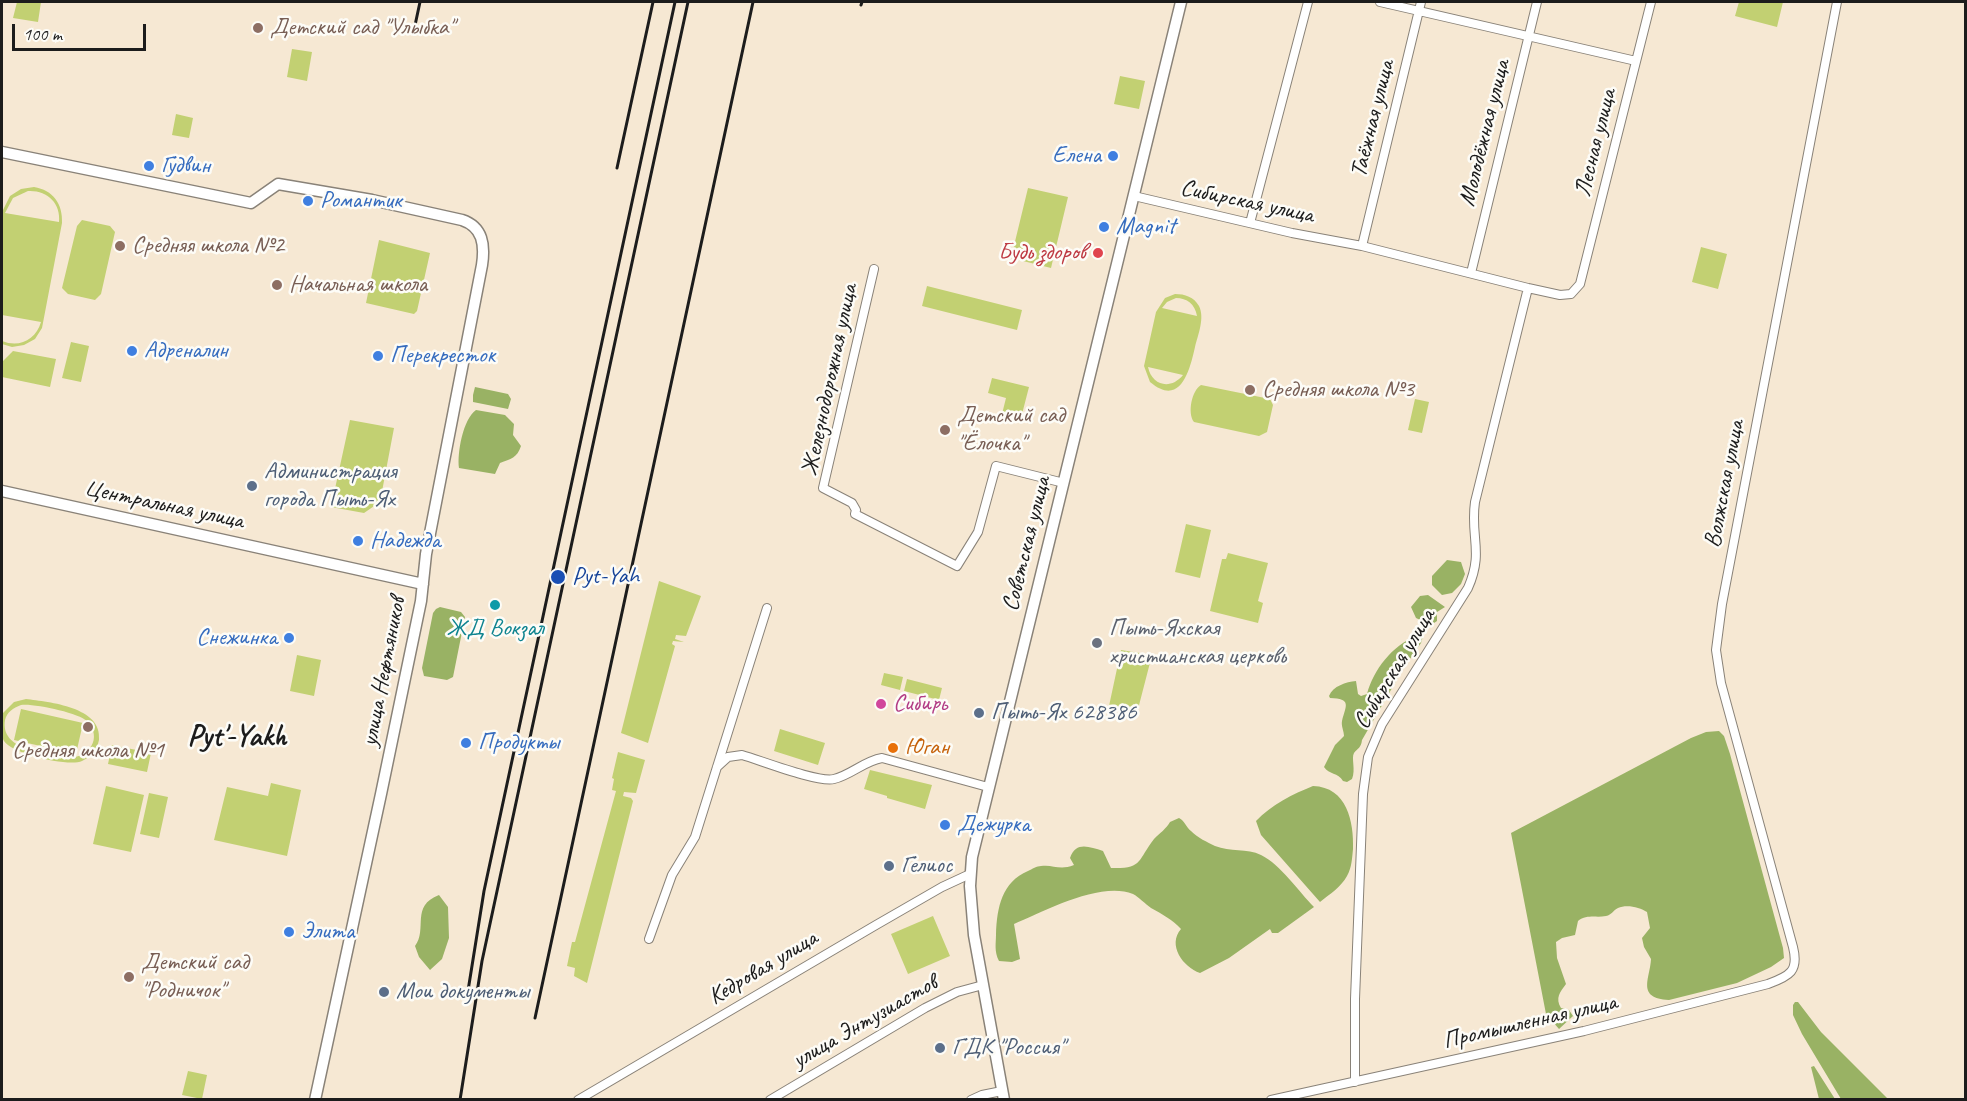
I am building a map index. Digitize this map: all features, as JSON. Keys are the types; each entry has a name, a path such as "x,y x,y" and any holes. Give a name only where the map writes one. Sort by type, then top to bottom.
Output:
{"street":[{"name":"Советская улица","path":"1003,1095 972,917 970,874 975,839 1181,2"},
{"path":"1250,223 1308,2"},
{"path":"1380,2 1420,6 1529,36 1636,61"},
{"name":"Молодёжная улица","path":"1471,273 1537,2"},
{"name":"Лесная улица","path":"1574,292 1581,284 1651,2"},
{"name":"Волжская улица","path":"1793,969 1796,963 1794,946 1721,683 1716,650 1724,593 1837,2"},
{"name":"Таёжная улица","path":"1362,246 1420,6"},
{"name":"улица Нефтяников","path":"2,152 251,203 278,184 372,200 467,222 480,235 484,250 429,540 423,584 381,794 315,1100"},
{"name":"Сибирская улица","path":"1134,196 1362,246 1527,288 1566,295 1574,292"},
{"name":"Железнодорожная улица","path":"874,269 823,488 852,503 856,510 855,514 957,566 978,532 996,466 1064,483"},
{"name":"Сибирская улица","path":"1355,1082 1355,999 1363,794 1368,757 1382,723 1468,588 1473,576 1477,555 1475,502 1527,288"},
{"name":"Центральная улица","path":"2,491 423,584"},
{"path":"649,939 672,874 695,837 767,608"},
{"path":"716,768 728,758 742,755 827,780 843,776 873,760 882,758 988,787"},
{"name":"Кедровая улица","path":"578,1100 876,925 942,887 970,874"},
{"name":"Промышленная улица","path":"1271,1100 1584,1031 1768,984 1785,978 1793,969"},
{"name":"улица Энтузиастов","path":"770,1100 925,1008 957,992 983,985"},
{"path":"971,1100 982,1095 1003,1095"}],"green space":[{"path":"17,2 41,2 38,22 13,18"},
{"path":"1739,2 1783,2 1777,27 1735,16"},
{"path":"292,49 312,52 307,81 287,77"},
{"path":"1120,76 1145,81 1139,109 1114,104"},
{"path":"176,114 193,118 189,138 172,135"},
{"path":"34,187 47,191 59,204 62,223 42,328 35,339 24,345 12,347 2,344 2,341 15,344 26,341 35,334 41,322 2,315 2,212 10,196 21,189","holes":["28,191 47,195 55,204 58,209 59,222 5,213 13,198"]},
{"path":"1028,188 1068,197 1051,268 1011,258"},
{"path":"82,220 110,226 115,232 101,294 95,300 68,294 62,288 77,226"},
{"path":"379,240 430,253 417,311 414,314 366,303"},
{"path":"1701,247 1727,254 1718,289 1692,282"},
{"path":"927,286 1022,310 1017,330 922,306"},
{"path":"1175,294 1189,297 1195,300 1201,311 1199,332 1187,375 1177,388 1169,391 1150,382 1144,366 1156,312 1165,298","holes":["1176,298 1190,302 1197,316 1162,308 1167,302","1148,367 1183,375 1173,383 1162,384 1153,378"]},
{"path":"71,342 89,346 81,382 62,378"},
{"path":"13,351 56,359 50,387 2,377 2,362"},
{"path":"992,378 1029,387 1021,418 1002,414 1006,398 988,393"},
{"path":"1201,385 1270,399 1273,405 1267,432 1259,436 1194,422 1191,413 1192,402 1195,392"},
{"path":"475,387 508,394 511,399 508,409 473,402"},
{"path":"1415,399 1429,402 1422,433 1408,430"},
{"path":"476,410 505,415 514,424 513,435 521,446 515,456 500,463 495,474 459,468 464,428 471,414"},
{"path":"350,420 394,428 380,502 364,513 331,507"},
{"path":"1186,524 1211,530 1200,578 1175,572"},
{"path":"1228,553 1268,563 1258,601 1263,603 1258,623 1210,611 1222,559 1226,559"},
{"path":"1447,560 1461,562 1465,574 1461,584 1452,593 1442,595 1432,585 1432,576"},
{"path":"659,581 701,596 686,636 676,635 675,639 684,642 673,641 672,644 675,646 648,743 621,733"},
{"path":"1428,595 1445,607 1437,612 1437,621 1431,625 1416,618 1411,607 1420,596"},
{"path":"440,607 461,612 465,617 453,677 447,680 424,676 422,668 433,613"},
{"path":"1418,627 1424,633 1421,643 1403,669 1354,753 1352,779 1347,782 1343,781 1324,767 1335,745 1344,736 1342,723 1346,707 1345,701 1329,696 1340,685 1356,681 1358,694 1361,696 1367,694 1374,676 1385,660 1399,646 1417,635 1416,628"},
{"path":"1121,650 1152,655 1137,713 1109,706"},
{"path":"297,655 321,660 314,696 290,691"},
{"path":"884,673 903,677 900,690 881,685"},
{"path":"907,679 942,688 939,700 904,691"},
{"path":"26,699 48,702 84,713 93,720 98,729 99,740 95,750 82,761 65,762 29,755 9,746 2,735 2,714 14,702","holes":["27,705 66,712 87,721 94,735 90,748 85,753 71,758 35,751 16,744 5,730 5,720 13,709"]},
{"path":"21,709 83,723 76,754 14,740"},
{"path":"780,729 825,743 818,765 774,751"},
{"path":"1719,731 1724,736 1730,754 1784,958 1771,967 1737,983 1669,1000 1659,998 1652,996 1647,986 1651,959 1642,938 1650,928 1647,912 1637,907 1625,906 1602,917 1585,918 1578,921 1575,935 1556,942 1557,958 1566,984 1560,992 1558,1001 1561,1008 1569,1010 1573,1016 1559,1029 1546,1014 1511,833 1691,738 1706,732"},
{"path":"112,745 151,753 147,772 108,764"},
{"path":"618,752 645,760 636,793 624,792 623,796 633,801 587,983 574,976 575,968 567,966 616,791 612,790 614,779 612,778"},
{"path":"870,770 932,785 925,809 864,789"},
{"path":"271,783 301,790 287,856 214,840 227,787 268,796"},
{"path":"106,786 144,795 131,852 93,844"},
{"path":"1313,786 1334,792 1341,799 1350,817 1353,839 1352,862 1345,880 1320,902 1261,835 1256,821 1268,810"},
{"path":"149,793 168,797 159,838 140,834"},
{"path":"1179,818 1197,836 1215,846 1256,853 1268,859 1282,871 1314,907 1278,933 1272,933 1270,929 1229,958 1200,973 1188,966 1179,955 1176,942 1181,929 1133,894 1105,891 1073,899 1014,924 1020,959 1012,962 999,961 996,944 1000,905 1007,889 1019,876 1039,866 1074,865 1070,858 1079,847 1103,851 1111,868 1129,867 1138,862 1154,839 1170,822"},
{"path":"439,895 448,907 449,938 442,959 430,970 419,957 415,946 419,939 422,911 430,900"},
{"path":"933,916 950,956 908,974 891,934"},
{"path":"1795,1002 1798,1002 1821,1032 1888,1099 1841,1099 1802,1034 1793,1015"},
{"path":"1814,1066 1835,1099 1819,1099 1811,1067"},
{"path":"188,1071 207,1075 202,1099 182,1095"}],"railway":[{"path":"414,30 420,2"},
{"path":"617,168 653,2"},
{"path":"467,997 484,891 675,2"},
{"path":"460,1100 482,961 688,2"},
{"path":"535,1018 753,2"}],"place":[{"name":"Детский сад \"Улыбка\"","path":"258,28"},
{"name":"Елена","path":"1113,156"},
{"name":"Гудвин","path":"149,166"},
{"name":"Романтик","path":"308,201"},
{"name":"Magnit","path":"1104,227"},
{"name":"Средняя школа №2","path":"120,246"},
{"name":"Будь здоров","path":"1098,253"},
{"name":"Начальная школа","path":"277,285"},
{"name":"Адреналин","path":"132,351"},
{"name":"Перекресток","path":"378,356"},
{"name":"Средняя школа №3","path":"1250,390"},
{"name":"Детский сад \"Ёлочка\"","path":"945,430"},
{"name":"Администрация города Пыть-Ях","path":"252,486"},
{"name":"Надежда","path":"358,541"},
{"name":"Pyt-Yah","path":"558,577"},
{"name":"ЖД Вокзал","path":"495,605"},
{"name":"Снежинка","path":"289,638"},
{"name":"Пыть-Яхская христианская церковь","path":"1097,643"},
{"name":"Сибирь","path":"881,704"},
{"name":"Пыть-Ях 628386","path":"979,713"},
{"name":"Средняя школа №1","path":"88,727"},
{"name":"Продукты","path":"466,743"},
{"name":"Юган","path":"893,748"},
{"name":"Дежурка","path":"945,825"},
{"name":"Гелиос","path":"889,866"},
{"name":"Элита","path":"289,932"},
{"name":"Детский сад \"Родничок\"","path":"129,977"},
{"name":"Мои документы","path":"384,992"},
{"name":"ГДК \"Россия\"","path":"940,1048"}],"district":[{"name":"Pyt'-Yakh","path":"237,737"}]}
